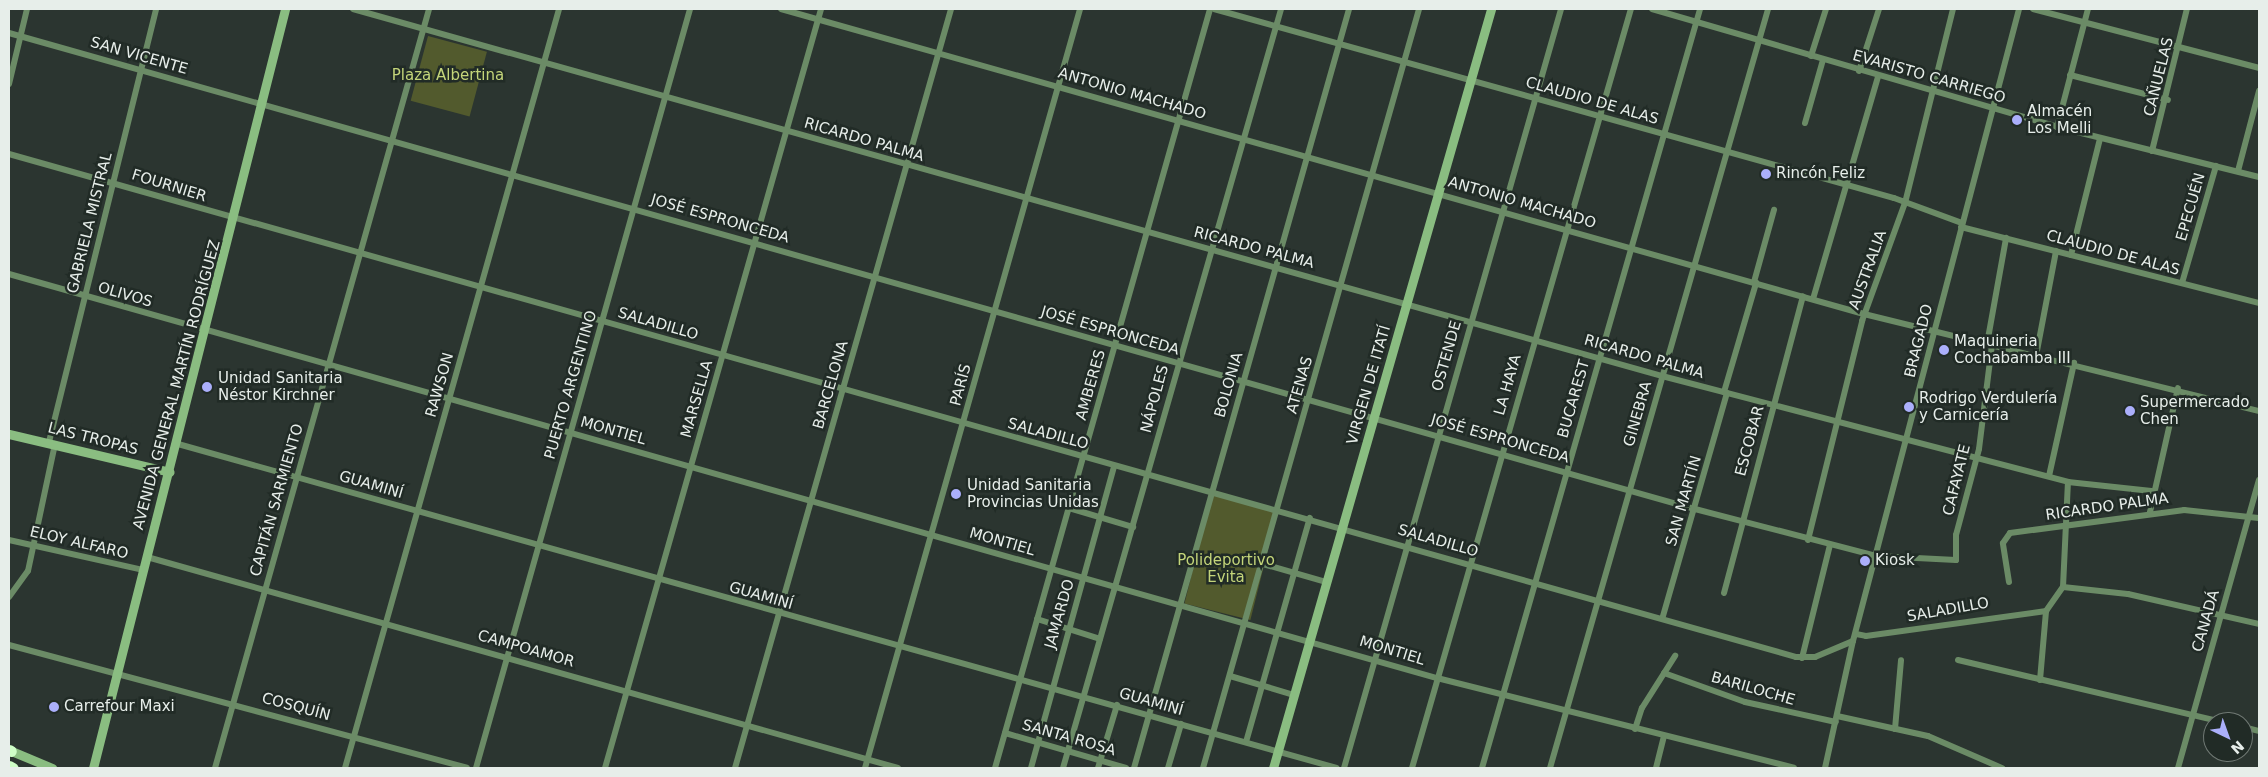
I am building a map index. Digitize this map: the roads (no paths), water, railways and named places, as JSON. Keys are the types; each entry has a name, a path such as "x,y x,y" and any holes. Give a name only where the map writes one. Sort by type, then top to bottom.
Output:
{"highway":[{"path":"9,766 13,768"}],"street":[{"path":"9,84 27,9"},
{"name":"GABRIELA MISTRAL","path":"9,596 28,571 31,545 52,443 85,296 156,9"},
{"name":"AVENIDA GENERAL MARTÍN RODRÍGUEZ","path":"93,768 178,444 284,9"},
{"name":"RICARDO PALMA","path":"354,9 1210,250 1470,320 1662,376 1773,404 1976,460 2068,482 2152,490"},
{"name":"CAPITÁN SARMIENTO","path":"214,768 296,477 362,254 429,9"},
{"name":"RAWSON","path":"345,768 559,9"},
{"name":"PUERTO ARGENTINO","path":"476,768 690,9"},
{"name":"ANTONIO MACHADO","path":"781,9 1178,121 1503,209 1864,314 1989,345 2178,388 2259,410"},
{"name":"MARSELLA","path":"605,768 821,9"},
{"name":"BARCELONA","path":"736,768 951,9"},
{"name":"PARÍS","path":"865,768 1080,9"},
{"name":"AMBERES","path":"995,768 1210,9"},
{"name":"CLAUDIO DE ALAS","path":"1214,9 1404,60 1905,203 1962,225 2006,238 2259,303"},
{"name":"NÁPOLES","path":"1063,768 1280,9"},
{"name":"BOLONIA","path":"1134,768 1242,380 1276,267 1305,156 1350,9"},
{"name":"ATENAS","path":"1203,768 1263,564 1419,9"},
{"name":"VIRGEN DE ITATÍ","path":"1273,768 1490,9"},
{"name":"OSTENDE","path":"1344,768 1470,320 1561,9"},
{"name":"LA HAYA","path":"1412,768 1534,338 1631,9"},
{"name":"EVARISTO CARRIEGO","path":"1652,9 1859,71 2057,127 2259,177"},
{"name":"BUCAREST","path":"1482,768 1598,357 1700,9"},
{"name":"GINEBRA","path":"1550,768 1596,601 1768,9"},
{"path":"1811,56 1826,9"},
{"path":"1859,71 1879,9"},
{"name":"AUSTRALIA","path":"1808,540 1864,314 1905,203 1935,92 1953,9"},
{"name":"BRAGADO","path":"1825,768 1853,641 1877,556 2019,9"},
{"path":"2034,9 2259,68"},
{"path":"2057,127 2088,9"},
{"name":"CAÑUELAS","path":"2152,151 2168,100 2187,9"},
{"name":"SAN VICENTE","path":"9,33 262,104"},
{"path":"1805,123 1823,60"},
{"path":"2070,74 2168,100"},
{"path":"1813,299 1878,76"},
{"path":"2238,171 2259,91"},
{"name":"JOSÉ ESPRONCEDA","path":"262,104 512,173 1178,363 1374,415 1808,540 1877,556 1954,562"},
{"path":"2071,255 2100,138"},
{"name":"FOURNIER","path":"9,154 113,182 234,218"},
{"name":"EPECUÉN","path":"2182,283 2216,166"},
{"name":"SAN MARTÍN","path":"1663,616 1695,509 1774,210"},
{"name":"SALADILLO","path":"234,218 722,354 1147,476 1310,518 1471,563 1596,601 1663,616 1802,658"},
{"name":"CAFAYATE","path":"1954,562 1956,535 1976,460 1989,345 2006,238"},
{"path":"2036,356 2056,251"},
{"name":"OLIVOS","path":"9,274 206,331"},
{"name":"ESCOBAR","path":"1724,593 1802,296"},
{"name":"MONTIEL","path":"206,331 691,466 930,535 1117,584 1437,678 1664,737 1794,768"},
{"path":"2049,476 2074,363"},
{"path":"2150,512 2152,490 2178,388"},
{"name":"LAS TROPAS","path":"9,434 170,472"},
{"name":"GUAMINÍ","path":"178,444 900,648 1053,687 1337,768"},
{"name":"JAMARDO","path":"1031,768 1114,466"},
{"name":"CANADÁ","path":"2178,768 2259,480"},
{"path":"2040,680 2046,611 2062,587 2063,524 2068,482"},
{"path":"1069,508 1133,527"},
{"name":"RICARDO PALMA","path":"2009,582 2003,543 2010,533 2150,512 2249,515 2259,518"},
{"path":"1246,742 1310,518"},
{"name":"ELOY ALFARO","path":"9,540 144,570"},
{"path":"1802,658 1830,545"},
{"name":"CAMPOAMOR","path":"147,557 898,768"},
{"path":"1263,564 1326,582"},
{"path":"2062,587 2123,594 2221,614 2259,624"},
{"name":"SALADILLO","path":"1856,634 1866,636 2046,611"},
{"path":"1037,619 1100,639"},
{"path":"1802,658 1853,641"},
{"name":"COSQUÍN","path":"9,644 118,671 467,768"},
{"path":"1635,729 1675,656"},
{"path":"1895,729 1901,660"},
{"path":"1958,660 2203,717"},
{"name":"BARILOCHE","path":"1664,673 1746,702 1928,736 2002,768"},
{"path":"1230,676 1294,695"},
{"path":"1098,768 1117,705"},
{"path":"1168,768 1181,724"},
{"name":"SANTA ROSA","path":"1005,732 1126,768"},
{"path":"1656,768 1664,737"},
{"path":"9,750 52,768"},
{"path":"1759,768 1760,760"}],"place":[{"name":"Almacén Los Melli","path":"2017,120"},
{"name":"Rincón Feliz","path":"1766,174"},
{"name":"Maquineria Cochabamba III","path":"1944,350"},
{"name":"Unidad Sanitaria Néstor Kirchner","path":"207,387"},
{"name":"Rodrigo Verdulería y Carnicería","path":"1909,407"},
{"name":"Supermercado Chen","path":"2130,411"},
{"name":"Unidad Sanitaria Provincias Unidas","path":"956,494"},
{"name":"Kiosk","path":"1865,561"},
{"name":"Carrefour Maxi","path":"54,707"}],"park label":[{"name":"Plaza Albertina","path":"448,76"},
{"name":"Polideportivo Evita","path":"1226,568"}]}
